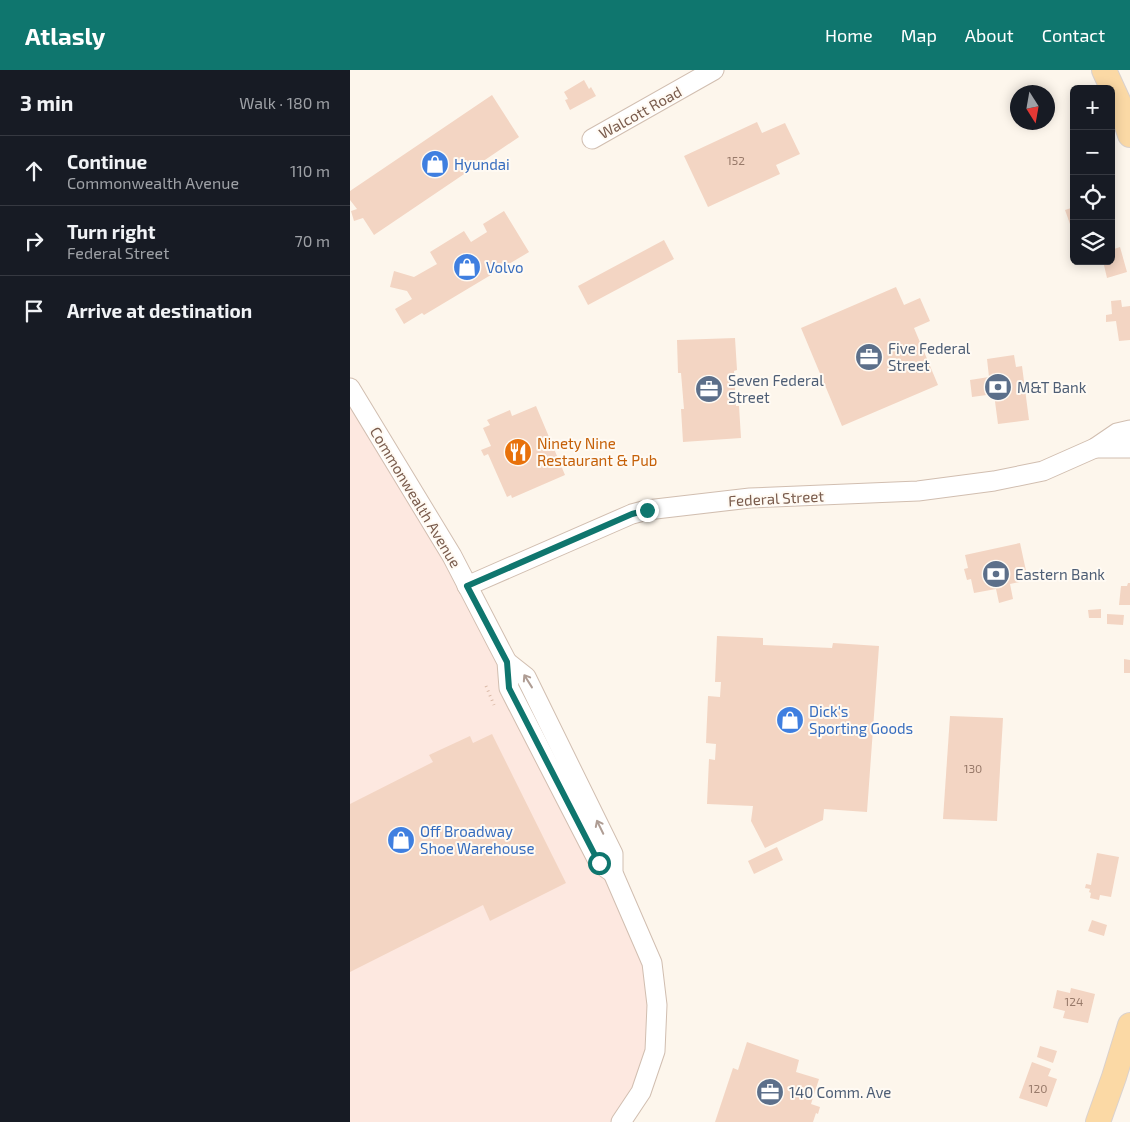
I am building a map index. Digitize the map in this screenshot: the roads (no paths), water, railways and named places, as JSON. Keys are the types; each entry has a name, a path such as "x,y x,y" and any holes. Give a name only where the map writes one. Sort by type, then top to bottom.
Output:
{"main road":[{"path":"1104,70 1120,105 1130,136"},
{"path":"1098,1122 1130,1025"}],"street":[{"name":"Walcott Road","path":"592,139 714,70"},
{"name":"Commonwealth Avenue","path":"350,390 452,556 507,662 509,688 599,863 613,873 652,963 657,1005 655,1051 641,1092 621,1122"},
{"name":"Federal Street","path":"467,586 632,514 647,510 684,504 750,498 918,490 970,484 1043,471 1095,448 1117,434 1130,430"},
{"name":"Federal Street","path":"1095,448 1130,448"}],"place":[{"name":"Hyundai","path":"435,164"},
{"name":"Volvo","path":"467,267"},
{"name":"Five Federal Street","path":"869,357"},
{"name":"M&T Bank","path":"998,387"},
{"name":"Seven Federal Street","path":"709,389"},
{"name":"Ninety Nine Restaurant & Pub","path":"518,452"},
{"name":"Eastern Bank","path":"996,574"},
{"name":"Dick's Sporting Goods","path":"790,720"},
{"name":"Off Broadway Shoe Warehouse","path":"401,840"},
{"name":"140 Comm. Ave","path":"770,1092"}]}
